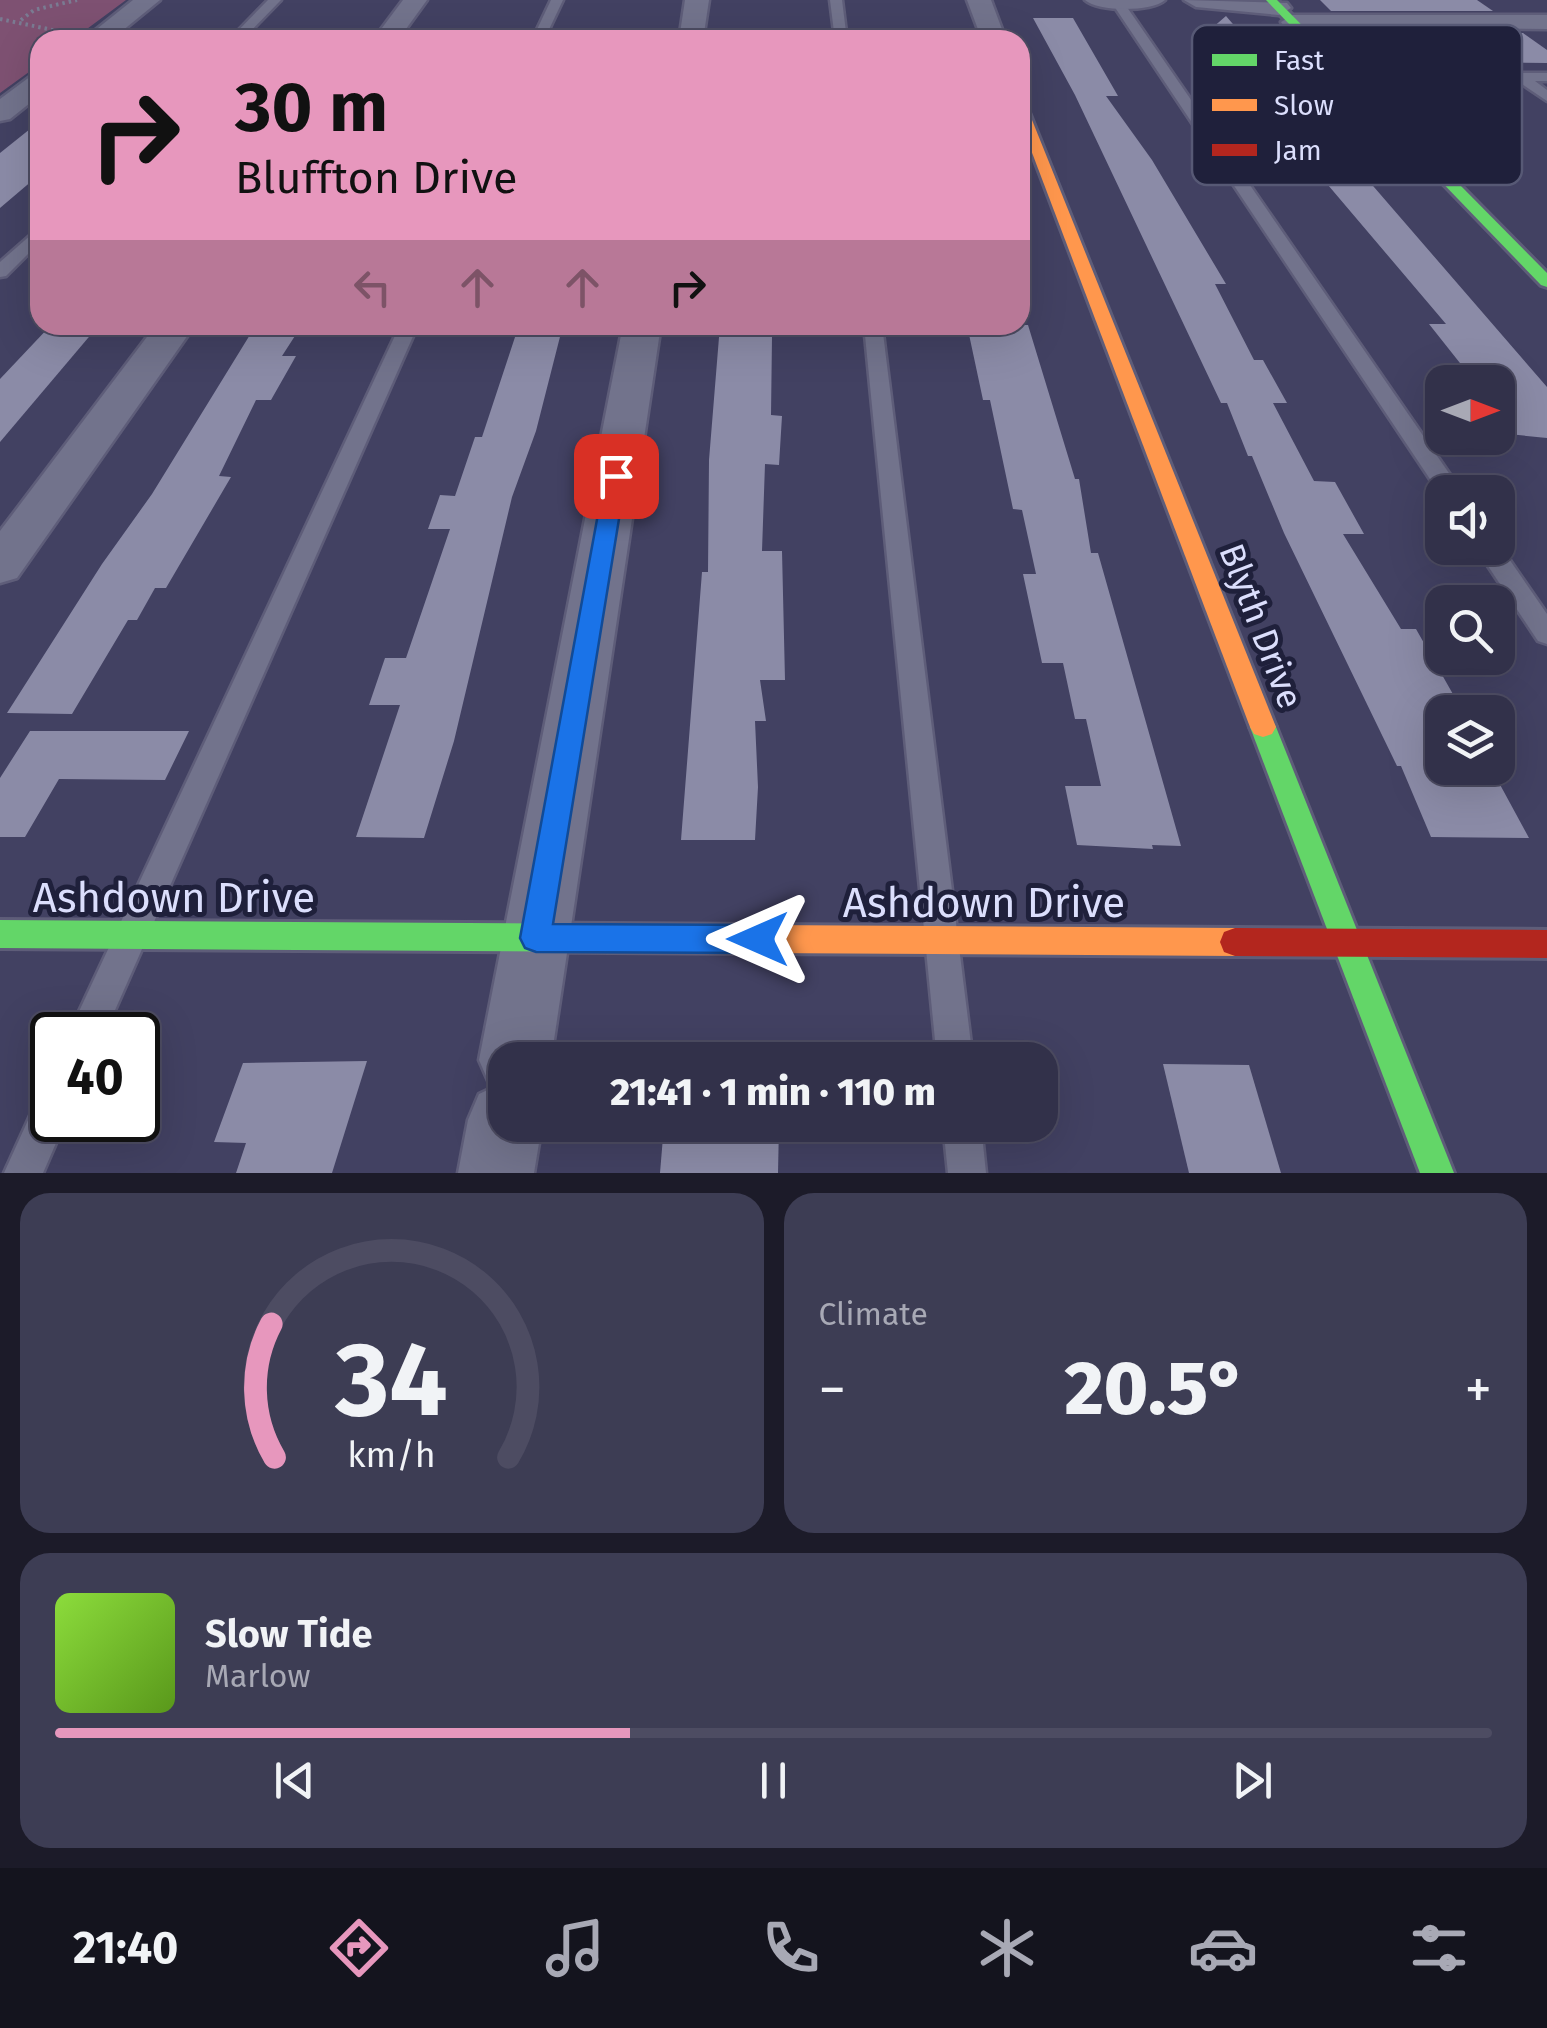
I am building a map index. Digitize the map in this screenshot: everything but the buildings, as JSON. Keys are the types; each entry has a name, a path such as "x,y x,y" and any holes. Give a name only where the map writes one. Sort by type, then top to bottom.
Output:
{"street":[{"path":"108,30 148,0"},
{"path":"392,30 414,0"},
{"path":"693,30 698,0"},
{"path":"979,0 990,30"},
{"path":"1096,0 1153,0"},
{"path":"1196,0 1281,10 1547,22"},
{"path":"0,112 30,90"},
{"name":"Blyth Drive","path":"1030,131 1437,1173"},
{"path":"1452,185 1547,282"},
{"path":"0,566 169,335"},
{"path":"518,1042 640,335"},
{"name":"Ashdown Drive","path":"0,934 1547,944"},
{"path":"496,1173 501,1142"}],"lane":[{"path":"245,30 275,0"},
{"path":"542,30 556,0"},
{"path":"836,0 840,30"},
{"path":"1116,0 1192,112"},
{"path":"1522,78 1547,77"},
{"path":"1522,78 1547,97"},
{"path":"1242,185 1439,475"},
{"path":"0,272 30,242"},
{"path":"97,1012 404,335"},
{"path":"874,335 953,1042"},
{"path":"1500,565 1547,634"},
{"path":"23,1173 37,1142"},
{"path":"964,1142 967,1173"}],"path":[{"path":"3,20 77,0"},
{"path":"21,20 24,14"},
{"path":"3,20 21,20 54,30"}],"shaded area":[{"path":"0,0 126,0 86,30 30,30 30,71 0,93"}],"traffic: fast":[{"path":"1271,0 1295,25"},
{"path":"1452,185 1547,282"},
{"path":"1263,727 1437,1173"},
{"path":"0,934 611,938"}],"traffic: slow":[{"path":"1030,131 1263,727"},
{"path":"611,938 1235,942"}],"traffic: jam":[{"path":"1235,942 1547,944"}],"route":[{"path":"616,476 536,938 758,939"}]}
